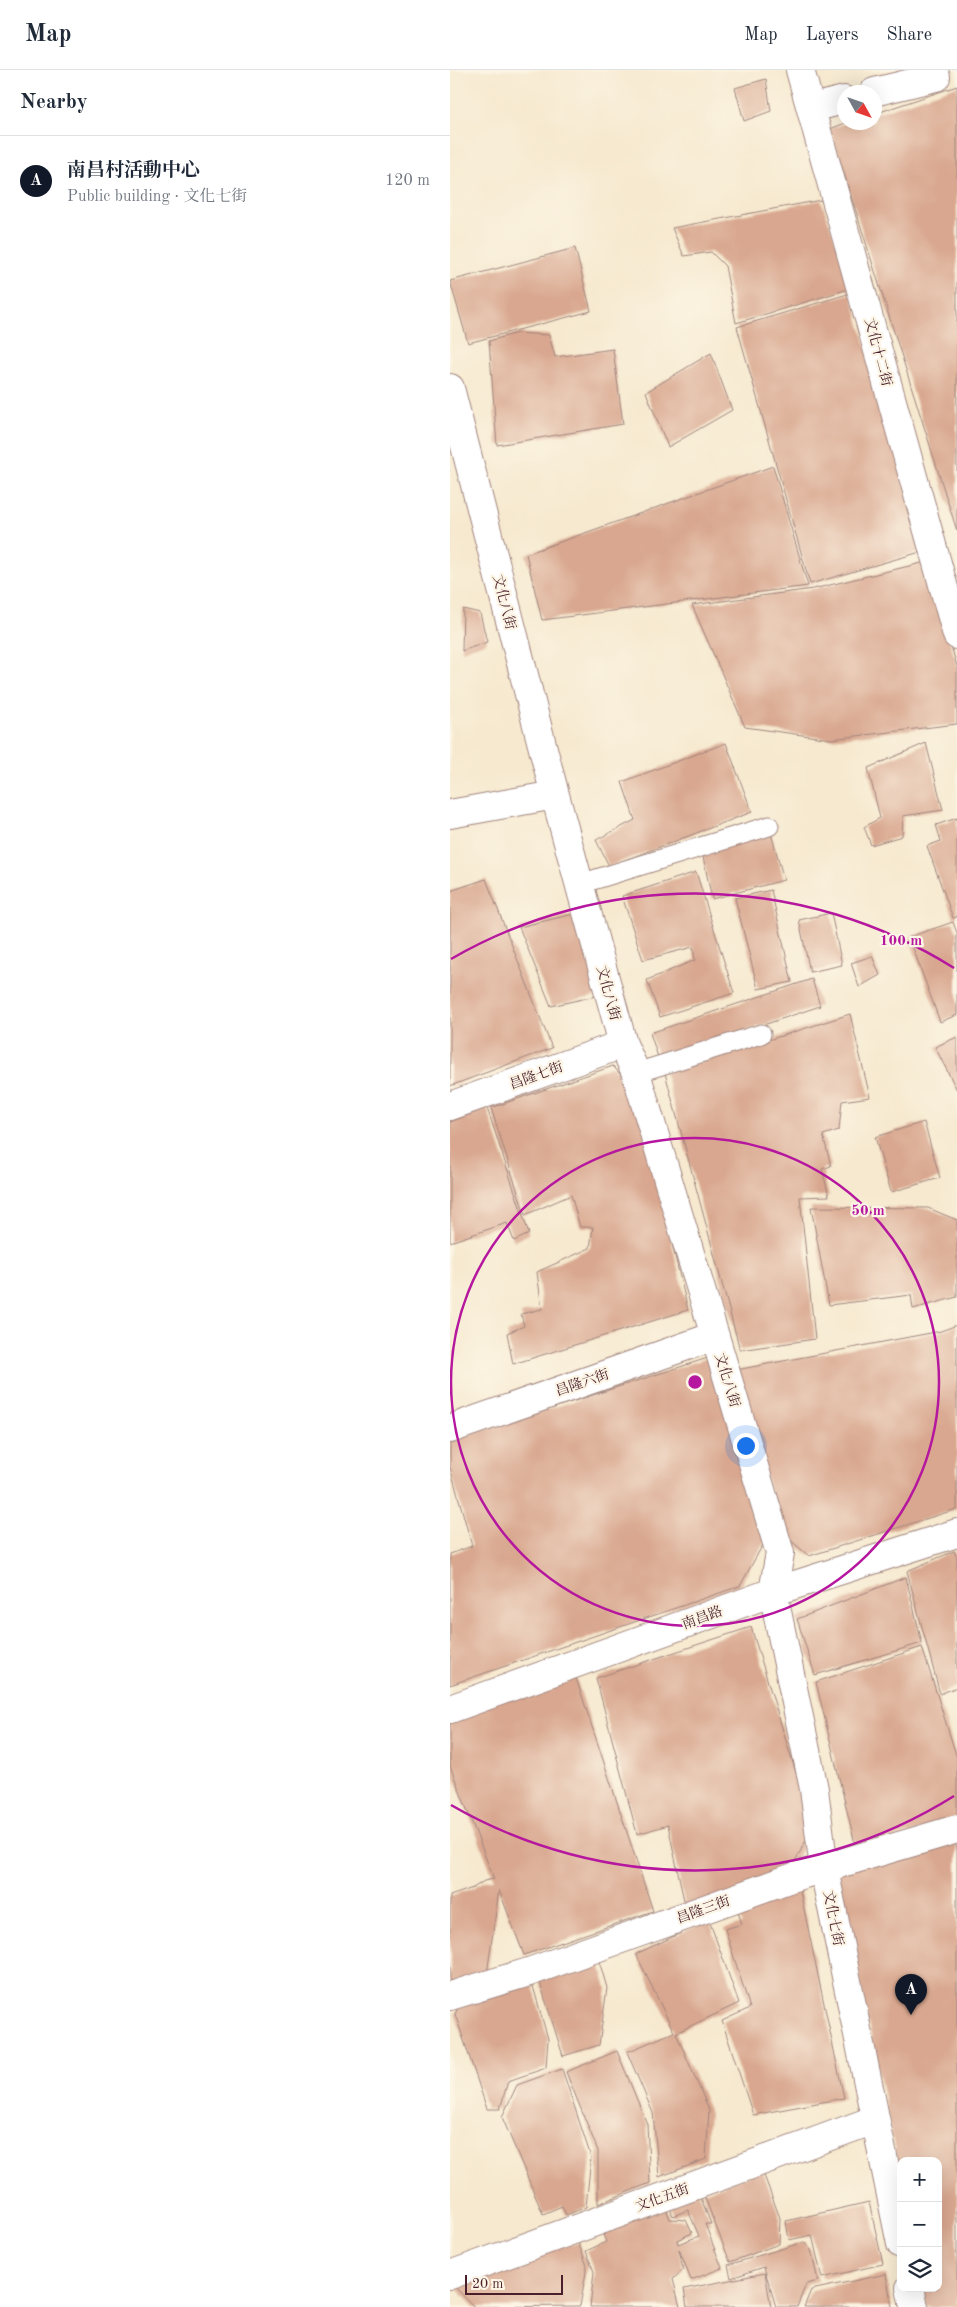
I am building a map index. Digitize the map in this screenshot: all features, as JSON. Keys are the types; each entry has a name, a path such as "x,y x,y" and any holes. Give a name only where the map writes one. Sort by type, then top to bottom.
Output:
{"street":[{"name":"文化十二街","path":"800,70 957,635"},
{"path":"882,90 936,77"},
{"path":"812,108 837,102"},
{"name":"文化八街","path":"450,388 555,795 623,1044 636,1073 780,1553 773,1592"},
{"path":"450,814 555,795"},
{"name":"昌隆七街","path":"450,1106 623,1044"},
{"name":"昌隆六街","path":"450,1428 715,1336"},
{"name":"南昌路","path":"450,1708 773,1592 957,1534"},
{"name":"文化七街","path":"773,1592 814,1789 824,1869 897,2226"},
{"name":"昌隆三街","path":"450,1996 529,1972 794,1877 957,1829"},
{"name":"文化五街","path":"450,2275 874,2120"},
{"path":"911,2292 914,2307"}],"lane":[{"path":"580,884 769,826"},
{"path":"636,1073 761,1034"}],"building":[{"path":"766,79 771,111 744,121 735,88"},
{"path":"957,86 957,531 830,129 837,126 837,130 882,130 882,111"},
{"path":"821,200 852,288 736,323 725,266 711,252 684,256 672,228"},
{"path":"575,248 591,311 468,343 450,281"},
{"path":"851,293 924,551 810,584 737,327"},
{"path":"517,333 549,335 555,357 613,349 623,424 497,445 489,341"},
{"path":"711,353 732,410 668,447 646,392"},
{"path":"773,466 808,586 542,620 526,554"},
{"path":"926,562 957,666 957,724 831,739 745,727 692,605 813,589"},
{"path":"463,609 480,613 487,642 462,651"},
{"path":"726,743 752,812 609,866 596,840 635,820 622,782"},
{"path":"926,743 943,810 903,816 902,836 871,845 864,827 880,818 868,768"},
{"path":"957,818 957,917 953,918 927,846 941,841 936,825"},
{"path":"771,833 784,880 712,899 702,852"},
{"path":"696,872 734,993 660,1017 647,980 695,960 693,947 643,960 622,896"},
{"path":"486,879 552,1048 450,1086 450,891"},
{"path":"771,890 792,982 758,989 735,898"},
{"path":"582,912 596,996 551,1006 519,927"},
{"path":"831,913 842,965 810,972 799,920"},
{"path":"953,922 957,933 957,1015 940,1022 909,937"},
{"path":"872,956 880,975 859,987 851,963"},
{"path":"812,979 820,1006 659,1060 650,1033"},
{"path":"850,1014 870,1097 842,1101 839,1130 823,1135 831,1166 822,1169 829,1196 800,1197 815,1339 740,1350 665,1073"},
{"path":"957,1037 957,1090 935,1047"},
{"path":"613,1066 635,1091 688,1310 513,1364 507,1333 524,1326 521,1314 542,1309 537,1272 590,1248 593,1227 580,1227 571,1195 525,1215 491,1108"},
{"path":"487,1108 529,1234 514,1241 507,1223 450,1242 450,1122"},
{"path":"924,1122 940,1178 891,1192 875,1137"},
{"path":"811,1207 928,1208 957,1220 957,1297 913,1309 911,1295 829,1305"},
{"path":"957,1325 957,1509 809,1556 782,1533 736,1370 941,1331"},
{"path":"714,1356 766,1539 740,1586 450,1685 450,1554 472,1546 450,1467 450,1441"},
{"path":"954,1551 957,1558 957,1687 940,1694 907,1571"},
{"path":"906,1577 922,1643 815,1675 797,1619"},
{"path":"751,1627 813,1828 788,1874 686,1910 668,1825 637,1834 596,1678"},
{"path":"922,1647 957,1758 957,1820 856,1848 816,1682"},
{"path":"575,1675 653,1911 524,1955 499,1890 487,1974 450,1986 450,1896 473,1888 484,1881 494,1879 450,1766 450,1715"},
{"path":"954,1835 957,1850 957,2307 926,2307 923,2292 942,2292 942,2157 897,2157 897,2161 836,1868"},
{"path":"798,1881 844,2098 753,2115 722,2021 750,2008 725,1929 742,1924 735,1903"},
{"path":"709,1920 739,2003 676,2033 709,2110 706,2159 659,2177 653,2113 627,2052 674,2032 636,1954"},
{"path":"598,1957 607,1988 599,2045 563,2056 538,1976"},
{"path":"529,1972 548,2039 546,2068 508,2081 500,2109 487,2109 455,2014 467,1990"},
{"path":"617,2051 647,2124 650,2183 598,2204 598,2151 566,2072"},
{"path":"562,2069 591,2157 586,2207 566,2215 562,2206 543,2214 502,2117 517,2085"},
{"path":"762,2170 780,2218 779,2244 730,2262 703,2193"},
{"path":"696,2185 711,2224 705,2224 722,2268 691,2280 679,2249 683,2270 673,2279 680,2307 590,2307 594,2272 586,2251 606,2242 601,2229 664,2204 670,2219 686,2220 692,2233 677,2240 678,2244 699,2236 688,2210 673,2216 666,2197"},
{"path":"869,2202 883,2264 822,2278 812,2235 789,2240 786,2221"},
{"path":"578,2242 587,2266 580,2306 474,2307 456,2288 474,2271"},
{"path":"804,2242 811,2250 818,2281 806,2284 797,2307 776,2307 764,2267 731,2278 728,2265"},
{"path":"765,2273 771,2307 687,2307 684,2289"},
{"path":"886,2274 892,2307 804,2307 811,2290"}],"place":[{"name":"南昌村活動中心","path":"911,2015"}]}
